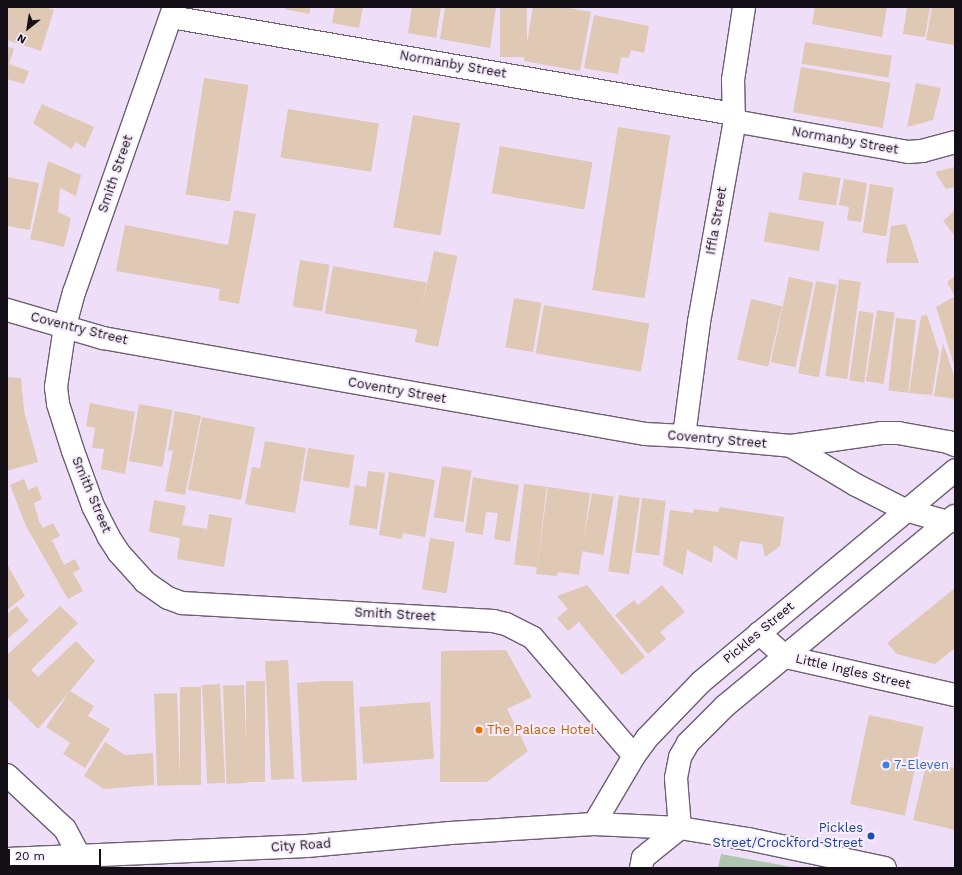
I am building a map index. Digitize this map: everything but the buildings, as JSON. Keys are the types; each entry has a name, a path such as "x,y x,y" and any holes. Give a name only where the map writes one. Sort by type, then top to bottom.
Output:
{"street":[{"name":"Iffla Street","path":"684,436 699,322 734,117 732,87 734,59 744,7"},
{"name":"Normanby Street","path":"173,12 734,117 908,152 955,142"},
{"name":"Smith Street","path":"173,12 74,292 66,326 56,387 58,404 70,444 93,506 108,536 119,553 150,586 168,598 182,603 493,621 506,624 533,638 634,756"},
{"name":"Coventry Street","path":"7,310 103,338 587,425 645,434 684,436 791,446 890,433 948,442 955,445"},
{"name":"Coventry Street","path":"791,446 856,485 905,510 952,519"},
{"name":"Pickles Street","path":"594,824 634,756 653,730 701,682 905,510 955,470"},
{"path":"641,868 643,858 680,828 676,778 677,767 683,750 698,732 724,706 786,657 952,519"},
{"name":"Little Ingles Street","path":"759,633 786,657 955,695"},
{"path":"7,775 65,828 82,862"},
{"name":"City Road","path":"7,859 82,862 307,846 450,833 594,824 680,828 748,839 882,868"}],"green space":[{"path":"721,854 797,868 718,868"}],"place":[{"name":"The Palace Hotel","path":"479,730"},
{"name":"7-Eleven","path":"886,765"},
{"name":"Pickles Street/Crockford Street","path":"871,836"}]}
